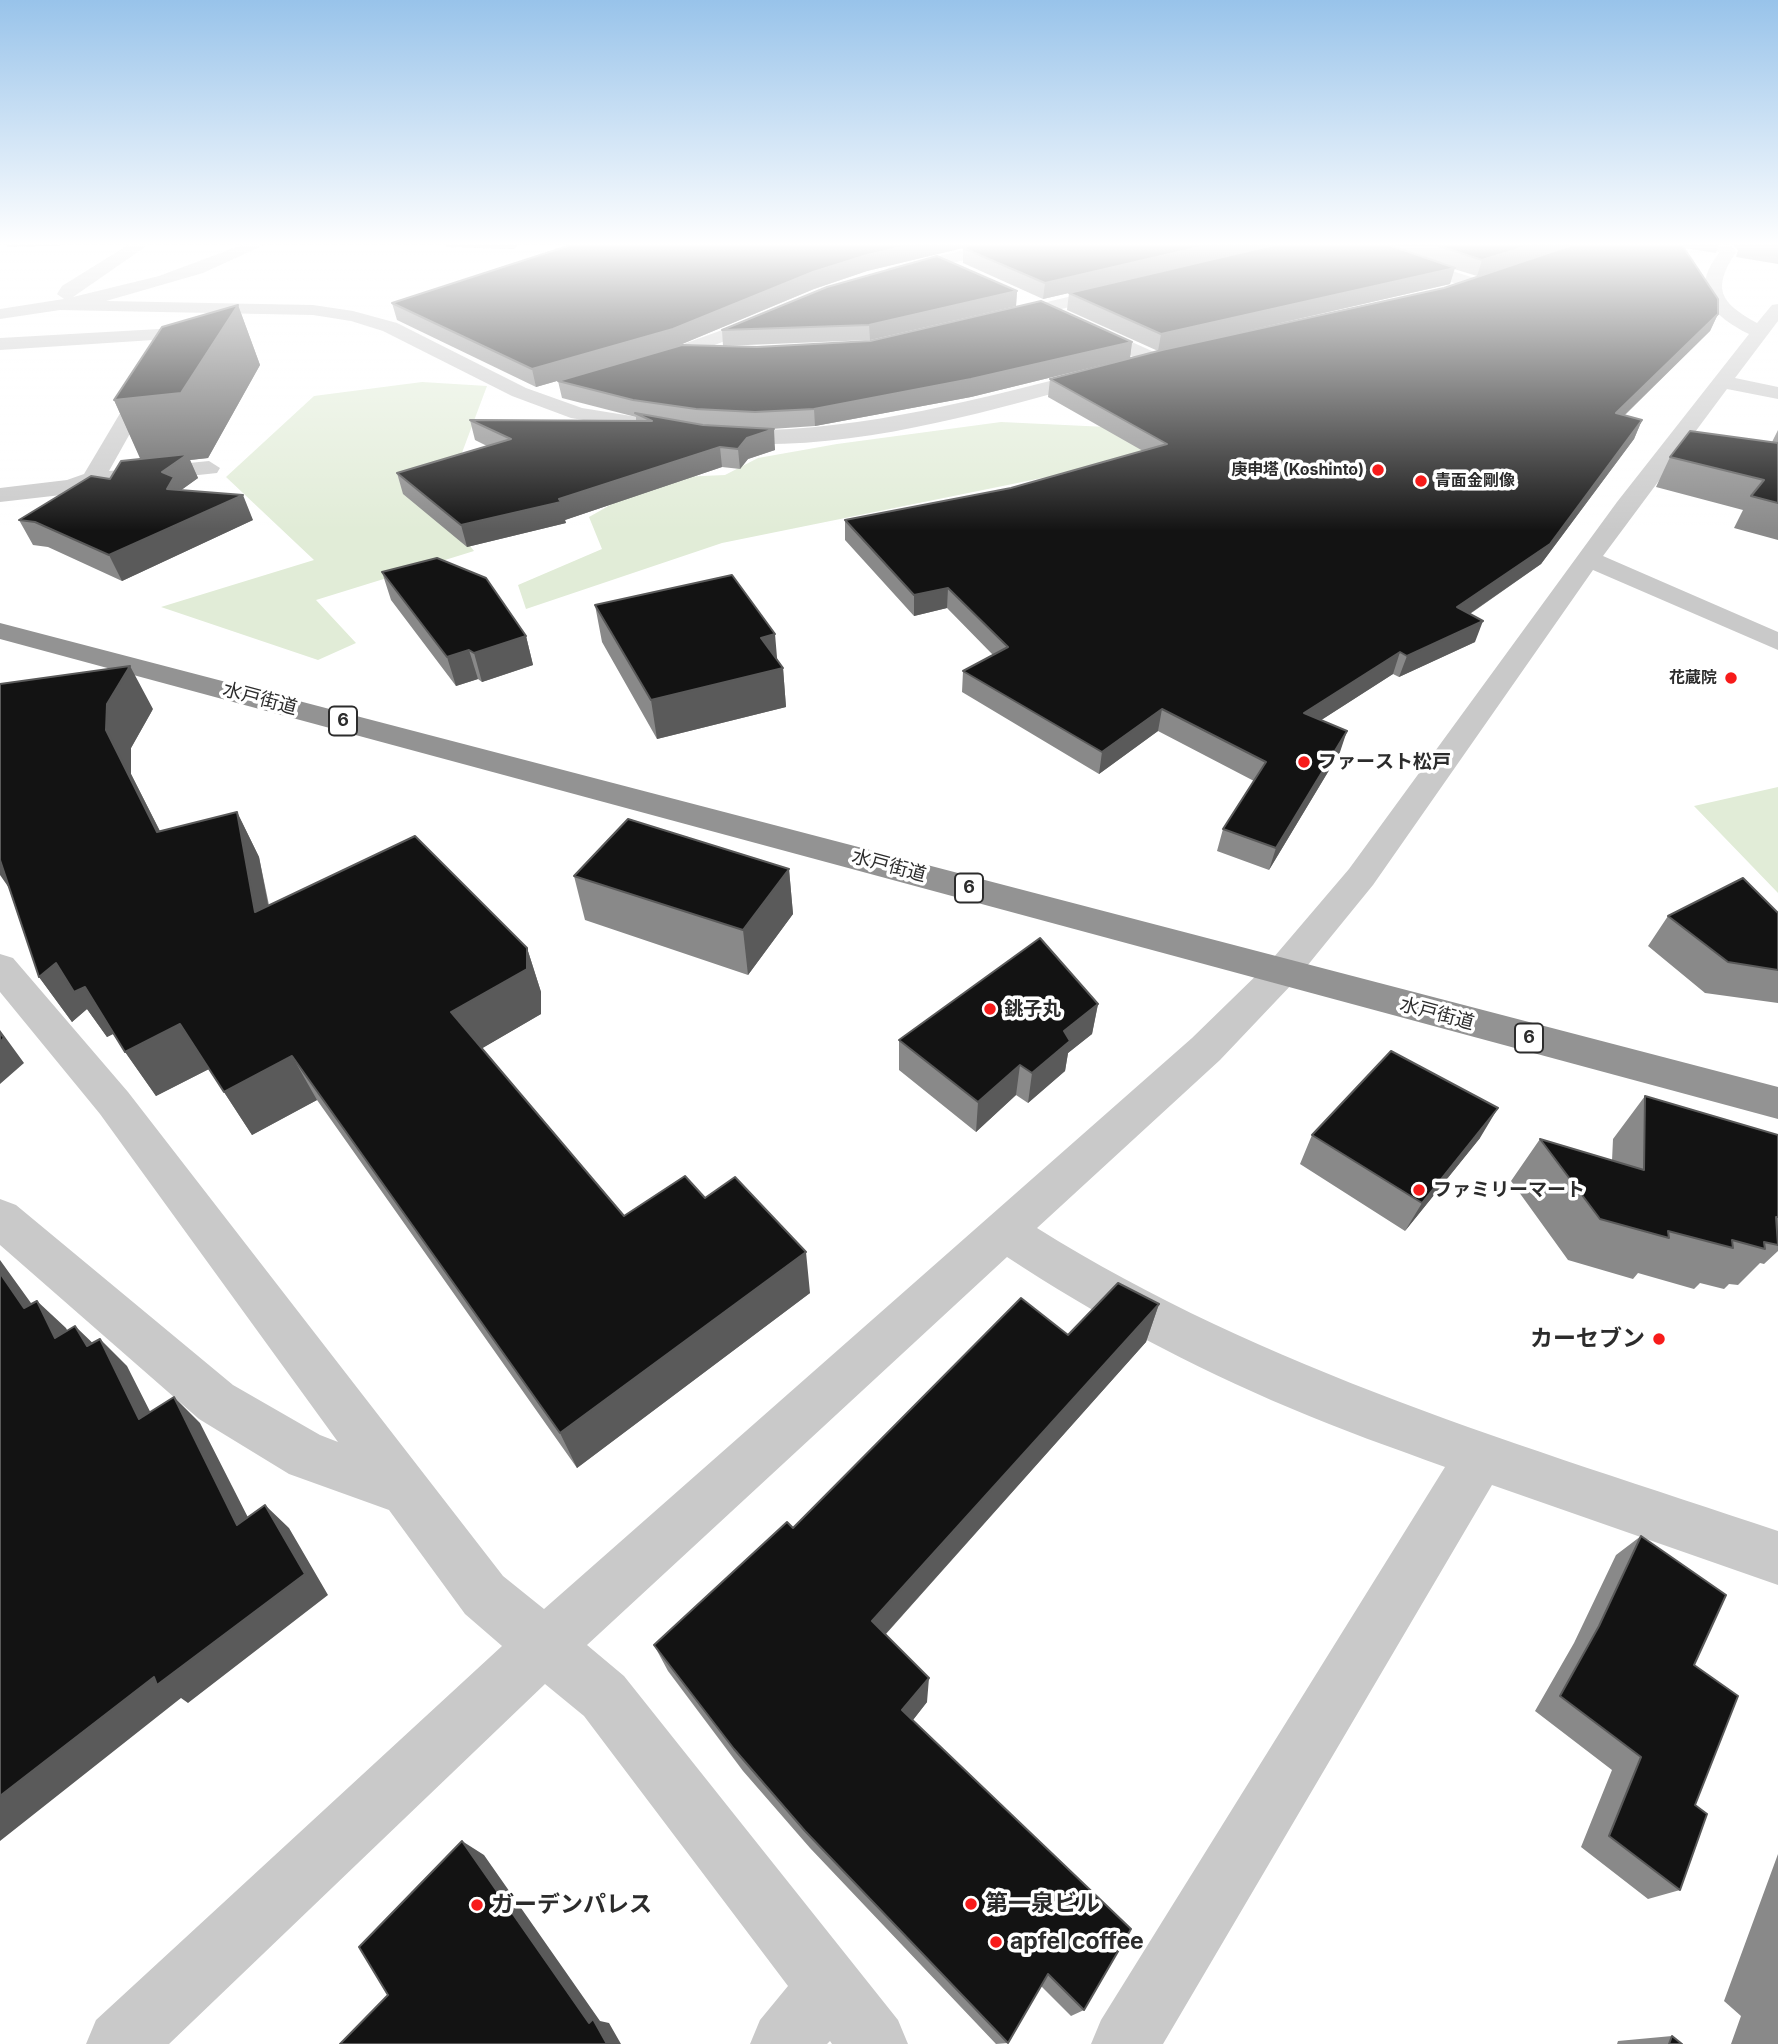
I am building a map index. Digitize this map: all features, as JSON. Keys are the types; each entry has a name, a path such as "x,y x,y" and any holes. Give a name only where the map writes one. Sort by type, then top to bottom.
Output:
{"highway":[{"name":"水戸街道","path":"0,631 464,752 1281,973 1778,1103"}],"street":[{"path":"0,344 64,340"},
{"path":"93,479 173,340"},
{"path":"417,340 533,397 578,414 681,430"},
{"path":"637,367 713,340"},
{"path":"1113,340 1156,360"},
{"path":"120,2044 544,1646 1206,1049 1281,973 1361,877 1588,559 1754,340"},
{"path":"683,353 733,354"},
{"path":"706,436 759,439 818,435 972,407 1181,354"},
{"path":"1722,382 1778,393"},
{"path":"533,397 559,390"},
{"path":"1669,451 1697,455"},
{"path":"0,495 70,487 93,479 209,468"},
{"path":"1588,559 1778,642"},
{"path":"0,967 114,1103 484,1595 604,1696 874,2044"},
{"path":"0,1218 216,1402 307,1456 404,1490"},
{"path":"1004,1231 1060,1267 1180,1332 1305,1391 1481,1456 1778,1558"},
{"path":"1125,2044 1481,1456"},
{"path":"784,2044 830,1988"}],"green space":[{"path":"422,382 487,386 457,466 449,519 474,551 316,600 356,643 318,660 161,607 314,560 226,477 314,396"},
{"path":"1365,405 1111,464 722,543 526,609 518,585 602,549 589,517 658,478 725,475 758,458 837,444 1001,422 1107,427"},
{"path":"1778,787 1778,893 1694,806"}],"building":[{"path":"153,340 215,340 181,393 114,400"},
{"path":"471,340 633,340 532,369"},
{"path":"1206,340 1691,340 1616,413 1642,420 1550,544 1457,607 1483,621 1407,656 1400,652 1304,713 1347,731 1276,848 1223,829 1266,762 1162,709 1102,752 963,671 1008,647 948,588 914,595 845,520 1011,488 1167,444 1050,379"},
{"path":"870,341 1132,342 971,379 814,409 755,412 696,409 633,400 558,381 682,345 757,347"},
{"path":"635,413 703,425 774,429 747,438 738,449 720,447 559,499 561,502 461,525 397,473 511,439 470,420 652,421"},
{"path":"1690,431 1778,443 1778,503 1751,496 1764,480 1670,457"},
{"path":"188,454 162,472 174,477 167,489 243,495 109,555 35,522 19,520 91,476 110,479 121,461"},
{"path":"437,558 486,578 526,636 474,653 469,650 447,657 382,572"},
{"path":"732,575 775,634 761,638 783,668 651,700 595,605"},
{"path":"130,666 107,704 106,730 157,832 237,812 255,912 415,836 527,948 527,969 451,1012 624,1216 685,1176 705,1198 735,1177 806,1252 560,1433 292,1056 224,1092 180,1024 125,1052 85,987 74,992 56,963 39,977 0,860 0,684"},
{"path":"628,819 789,869 743,930 574,876"},
{"path":"1743,878 1778,913 1778,970 1728,962 1668,916"},
{"path":"1040,938 1098,1004 1064,1031 1070,1041 1032,1073 1020,1065 978,1102 899,1040"},
{"path":"1391,1051 1498,1108 1422,1203 1312,1135"},
{"path":"1645,1096 1778,1135 1778,1245 1764,1242 1765,1249 1732,1240 1733,1248 1668,1231 1669,1238 1600,1219 1540,1139 1644,1170"},
{"path":"0,1273 24,1308 37,1301 55,1338 75,1326 87,1346 100,1339 139,1419 174,1397 237,1525 265,1505 305,1574 157,1685 154,1677 0,1796"},
{"path":"1118,1283 1159,1304 872,1621 929,1678 902,1710 1131,1929 1084,2010 1048,1974 1008,2043 805,1831 734,1749 654,1645 787,1522 793,1528 1021,1298 1068,1335"},
{"path":"1641,1536 1726,1595 1694,1665 1738,1696 1695,1805 1707,1814 1680,1890 1609,1836 1641,1757 1560,1696 1599,1626"},
{"name":"ガーデンパレス","path":"462,1841 589,2023 593,2019 607,2044 340,2044 388,1995 359,1947"},
{"path":"1672,2036 1682,2044 1669,2044"}],"place":[{"name":"庚申塔 (Koshinto)","path":"1378,470"},
{"name":"青面金剛像","path":"1421,481"},
{"name":"花蔵院","path":"1731,678"},
{"name":"ファースト松戸","path":"1304,762"},
{"name":"銚子丸","path":"990,1009"},
{"name":"ファミリーマート","path":"1419,1190"},
{"name":"カーセブン","path":"1659,1339"},
{"name":"第一泉ビル","path":"971,1904"},
{"name":"ガーデンパレス","path":"477,1905"},
{"name":"apfel coffee","path":"996,1942"}]}
